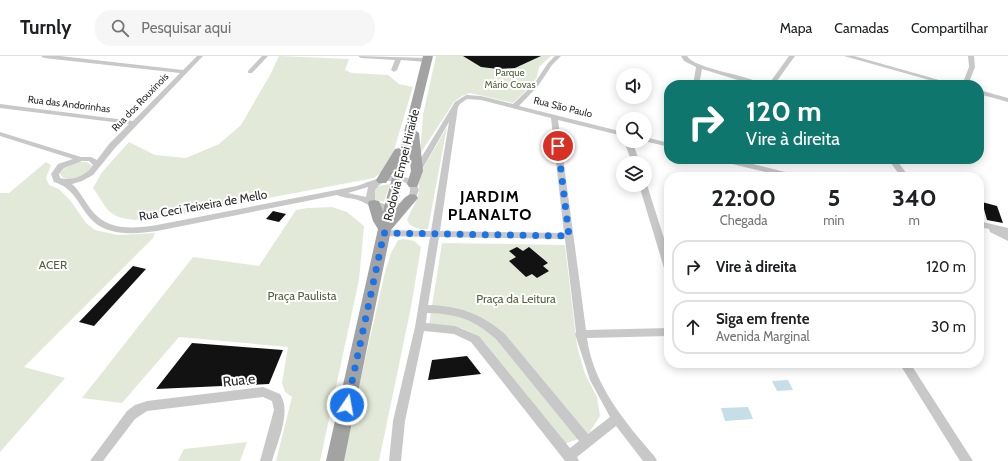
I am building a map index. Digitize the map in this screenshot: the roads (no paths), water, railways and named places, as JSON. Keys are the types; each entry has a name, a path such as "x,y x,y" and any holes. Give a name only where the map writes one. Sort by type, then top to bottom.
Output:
{"main road":[{"name":"Rodovia Empei Hiraide","path":"335,461 384,231 399,178 428,58"},
{"path":"412,123 417,171 413,184"},
{"path":"380,181 395,160 412,123"},
{"path":"373,203 384,231 412,198"}],"street":[{"path":"44,56 185,72"},
{"path":"87,60 93,56"},
{"name":"Rua dos Rouxinois","path":"92,173 112,146 200,56"},
{"path":"250,72 265,56"},
{"path":"361,56 428,58"},
{"path":"515,106 536,85 558,56"},
{"path":"684,56 686,60 700,66 745,80"},
{"path":"775,80 792,56"},
{"path":"847,56 936,80"},
{"path":"967,80 972,66 971,56"},
{"path":"394,70 399,58"},
{"path":"697,80 700,66"},
{"path":"984,93 1008,100"},
{"name":"Rua São Paulo","path":"455,108 460,100 469,97 481,98 616,132"},
{"name":"Rua das Andorinhas","path":"0,106 135,123"},
{"path":"417,171 455,108"},
{"path":"395,461 396,440 420,327 455,108"},
{"path":"554,116 580,334 592,377 616,419 651,461"},
{"path":"0,134 52,151 83,159 94,160 97,165"},
{"path":"652,141 664,144"},
{"name":"Rua dos Rouxinois","path":"55,174 61,166 83,159 112,146"},
{"path":"52,151 57,160 55,174"},
{"path":"741,164 770,172"},
{"path":"65,182 79,180 92,173"},
{"path":"77,193 92,173"},
{"name":"Rua Ceci Teixeira de Mello","path":"55,174 57,180 65,182 77,193 99,222 111,227 128,230 162,227 358,188 380,181 399,178"},
{"path":"390,208 405,205 412,198 415,191 413,184 399,178"},
{"path":"373,203 369,192 380,181"},
{"path":"644,192 664,253"},
{"name":"Rua Ceci Teixeira de Mello","path":"325,194 351,195 390,208"},
{"path":"984,225 1008,230"},
{"path":"984,226 1008,238"},
{"path":"384,231 435,234 569,236"},
{"path":"423,309 453,310 477,318 488,325 500,336 588,442"},
{"path":"420,327 455,330 475,339 571,459 588,442 616,419"},
{"path":"580,334 664,332"},
{"path":"907,368 967,461"},
{"name":"Rua e","path":"96,461 131,415 139,409 147,406 256,392 271,394 277,398 280,410 266,461"}],"water":[{"path":"788,380 793,390 777,391 772,381"},
{"path":"748,407 753,419 725,421 721,408"}],"district":[{"name":"JARDIM PLANALTO","path":"490,205"}],"park label":[{"name":"Parque Mário Covas","path":"510,78"},
{"name":"ACER","path":"53,264"},
{"name":"Praça Paulista","path":"302,295"},
{"name":"Praça da Leitura","path":"516,298"}]}
